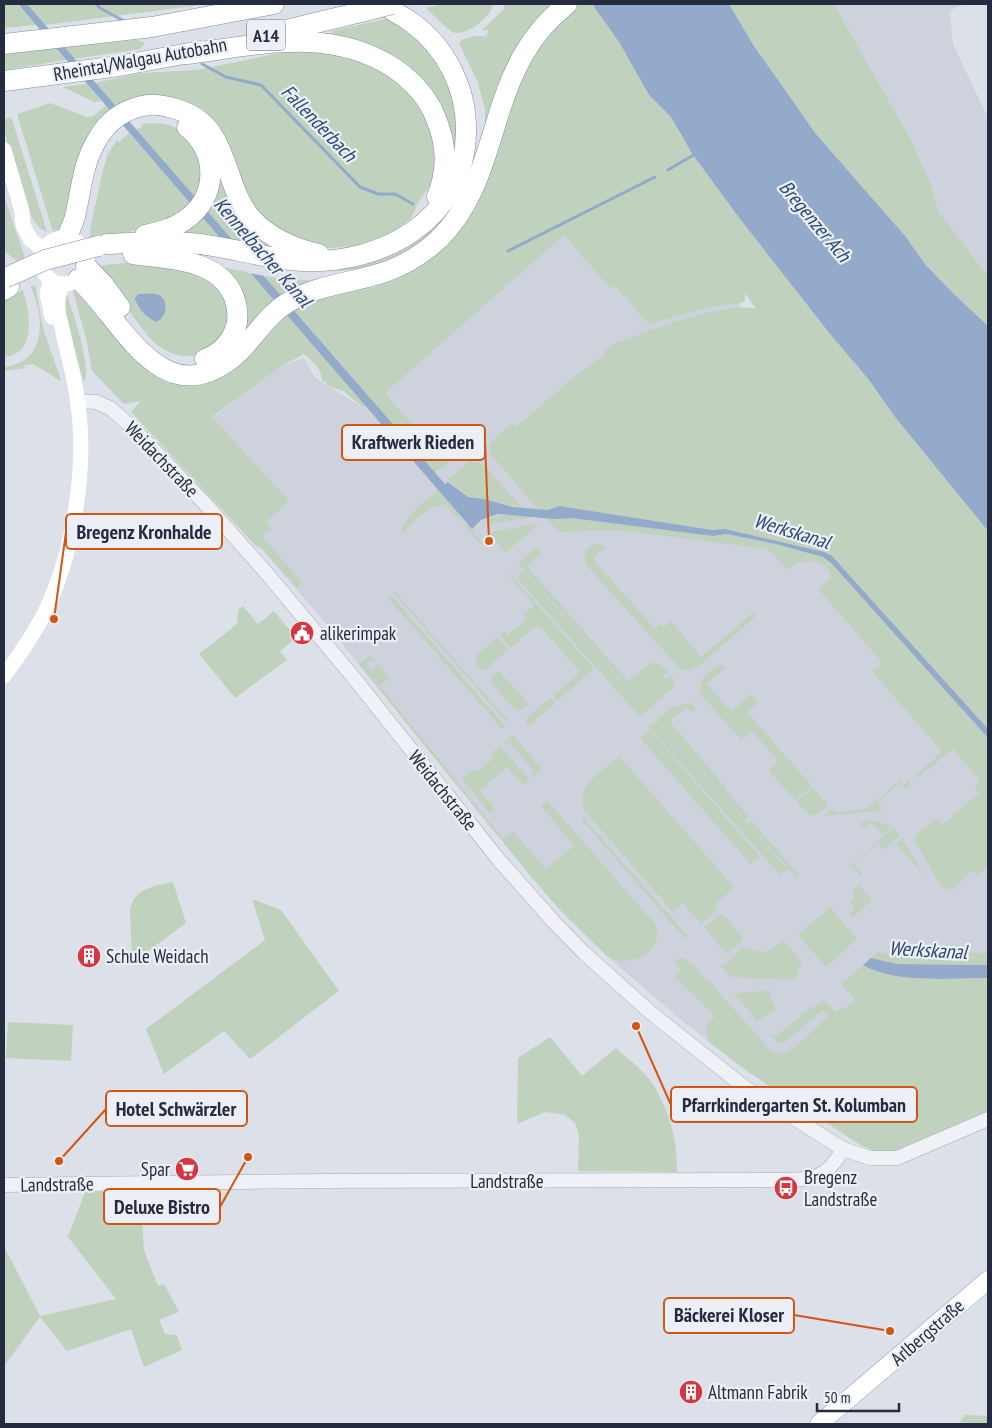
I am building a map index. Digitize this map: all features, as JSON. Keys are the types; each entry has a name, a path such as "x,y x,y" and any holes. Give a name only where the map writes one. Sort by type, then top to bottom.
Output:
{"highway":[{"name":"Rheintal/Walgau Autobahn","path":"4,44 160,26 274,4"},
{"name":"Rheintal/Walgau Autobahn","path":"4,81 118,66 187,54 392,4"},
{"path":"407,4 431,21 441,32 459,54 471,77 480,119 480,152 475,184"},
{"path":"348,258 326,256 301,249 279,240 260,227 239,200 217,141 206,127 198,119 186,112 162,105 140,107 132,116 114,127 112,138 101,158 86,226 75,257 94,295 141,354 158,366 176,373 193,375 223,365 240,350 279,308 300,296 331,285 388,271 400,266 431,245 446,231 460,214 475,184 513,76 525,51 542,29 567,4"},
{"path":"5,283 44,260 75,257 165,252 263,261 320,261 348,258 367,254 393,244 419,226 440,207 458,176 465,148 466,113 458,82 448,62 431,40 410,22 376,7"},
{"path":"187,54 285,42 319,42 343,46 364,53 398,71 414,85 430,106 438,122 444,145 445,163 442,182 434,203 419,226"},
{"path":"75,257 175,226 190,216 201,205 210,185 211,171 209,158 202,143 192,131 175,121 160,117 132,116"},
{"path":"75,257 163,241 198,244 330,277 364,276"},
{"path":"75,257 103,284 145,340 164,356 183,362 199,361 212,356 224,347 236,324 237,308 232,290 220,276 200,265 190,262 133,254"}],"main road":[{"path":"4,150 22,211 34,230 75,257 58,301 78,401 80,454 78,498 66,552 42,617 22,652 4,676"},
{"name":"Arlbergstraße","path":"819,1424 988,1280"}],"street":[{"name":"Weidachstraße","path":"78,401 96,402 110,408 136,431 209,508 269,576 354,678 522,887 584,953 658,1018 743,1086 843,1150"},
{"path":"843,1150 870,1158 897,1158 988,1119"},
{"name":"Landstraße","path":"4,1185 322,1181 784,1180 807,1179 820,1175 835,1163 843,1150"}],"shaded area":[{"path":"834,4 963,4 950,11 953,44 988,118 988,276 938,211 932,186 910,138"},
{"path":"563,233 739,302 740,308 988,709 988,953 975,952 921,963 922,978 811,1114 741,1067 675,1015 607,956 563,913 532,878 321,618 261,548 256,546 212,418 282,366 304,358 314,377 364,408"}],"green space":[{"path":"4,4 17,4 36,25 4,28"},
{"path":"27,4 209,4 45,25"},
{"path":"443,4 493,4 492,9 477,25 457,33 452,32 426,8"},
{"path":"505,4 555,4 485,125 485,109 478,83 459,43 475,36 486,36 489,30 482,30 504,9"},
{"path":"579,4 592,4 619,42 649,95 671,117 693,155 740,219 830,334 869,380 895,417 988,531 988,729 832,556 824,552 725,529 712,530 559,506 548,510 538,509 492,456 489,445 491,442 511,424 516,427 581,371 605,355 604,349 680,320 724,309 756,309 745,293 745,300 742,303 710,307 649,324 615,286 611,289 564,235 385,393 438,454 453,441 460,438 464,441 465,448 443,468 434,472 293,310 329,295 374,287 397,279 424,264 453,239 471,215 485,188 530,54 569,12"},
{"path":"729,4 834,4 910,138 932,186 938,211 988,276 988,326 925,264 906,237 816,134 754,46"},
{"path":"412,12 442,40 462,72 472,107 474,144 466,179 449,212 423,239 388,260 374,265 346,270 318,271 275,265 274,263 317,267 343,267 382,259 408,246 431,227 448,204 461,179 469,151 471,122 467,94 451,58 435,37 408,13"},
{"path":"395,17 421,38 456,96 458,160 438,108 331,34 335,30"},
{"path":"137,40 145,43 140,49 74,59 63,47"},
{"path":"56,48 66,60 4,70 4,54"},
{"path":"305,48 314,48 384,69 419,100 439,150 432,184 419,201 411,218 401,227 385,236 357,246 331,248 299,242 254,212 207,121 117,108 94,83 142,73 196,70"},
{"path":"87,84 101,101 94,102 63,87"},
{"path":"50,103 87,117 93,116 106,106 111,112 62,228 53,232 17,114"},
{"path":"147,111 170,113 191,122 199,129 212,148 217,159 226,189 234,207 250,227 278,248 277,251 234,242 206,211 215,195 217,176 212,152 207,141 200,131 179,117 166,113 132,116"},
{"path":"9,117 12,119 47,232 34,221 19,185 5,130 4,121"},
{"path":"150,123 171,126 184,133 204,163 196,199 135,130 143,126 142,124"},
{"path":"129,133 192,204 154,227 90,239 90,229 108,154 117,140 119,142"},
{"path":"4,196 25,258 17,261 4,251"},
{"path":"202,216 223,240 177,233"},
{"path":"131,262 196,270 228,297 229,330 197,356 173,354 155,343 147,335 126,307 127,299 117,285 108,281 98,266","holes":["141,294 155,294 152,320 136,304"]},
{"path":"216,266 252,273 275,300 252,326 201,368 193,367 241,328"},
{"path":"263,276 321,282 294,291 292,289 280,296"},
{"path":"35,285 43,328 61,380 33,364 24,365 25,368 4,371 4,367 18,363 28,357 35,348 39,337 39,312 31,287"},
{"path":"72,288 171,378 287,314 366,406 364,408 343,391 331,387 322,380 318,368 304,354 282,366 212,417 289,501 265,523 272,528 262,536 302,583 297,588 131,412 141,401 124,404 92,371 87,342"},
{"path":"23,290 29,321 26,341 15,354 4,357 4,299"},
{"path":"65,291 83,352 86,375 84,382 64,317"},
{"path":"134,336 162,361 193,367 162,363"},
{"path":"471,461 480,463 486,468 522,507 468,496 448,480"},
{"path":"438,490 466,526 468,525 483,543 481,544 445,504 426,511 401,535 402,529 410,516"},
{"path":"505,515 531,518 487,524 485,522 492,517"},
{"path":"546,518 571,518 713,536 726,534 776,544 815,554 828,560 988,738 988,867 978,876 972,870 953,889 946,889 938,881 915,841 915,837 936,818 942,825 979,793 974,786 980,780 953,749 919,777 915,775 942,752 872,671 882,662 818,589 831,577 831,572 819,561 801,562 787,569 768,549 616,530 562,532 557,530"},
{"path":"538,525 505,553 490,532"},
{"path":"597,544 606,546 593,559 655,629 661,624 664,627 671,621 701,657 755,611 754,618 700,665 687,671 680,669 586,565 584,557 586,551"},
{"path":"537,547 542,553 527,566 627,680 625,684 518,563"},
{"path":"523,570 646,709 625,684 652,662 661,665 667,671 663,677 669,679 669,674 675,681 674,687 640,717 516,577"},
{"path":"508,572 594,669 557,701 553,696 580,672 538,624 511,648 500,635 504,631 508,635 526,619 523,615 534,605"},
{"path":"393,592 507,719 507,723"},
{"path":"390,594 505,726 502,729 387,597"},
{"path":"243,606 258,624 274,611 296,638 280,651 287,660 235,698 199,654 237,624 238,610"},
{"path":"497,637 508,650 485,670 480,670 476,665 476,656"},
{"path":"370,655 376,662 374,663 371,659 366,664 373,671 377,667 375,664 377,663 390,678 378,687 359,664"},
{"path":"720,665 725,668 707,684 731,712 751,694 758,702 747,712 812,786 795,800 768,770 778,761 752,731 741,740 701,695 700,685 704,677"},
{"path":"499,671 529,704 520,711 516,711 492,684 491,678"},
{"path":"381,687 503,839 513,831 546,869 574,846 541,806 547,800 655,924 656,942 651,950 634,959 625,961 615,960 607,956 563,913 532,878 379,689"},
{"path":"550,698 555,703 529,726 526,723 527,717"},
{"path":"690,703 697,709 692,713 686,707 670,722 749,817 745,820 657,720 671,707"},
{"path":"656,720 787,869 781,876 648,727"},
{"path":"649,730 760,857 751,865 640,738"},
{"path":"513,735 542,769 533,777 531,776 535,772 509,742 505,745 503,743"},
{"path":"500,746 530,780 523,785 507,767 480,791 495,809 490,813 462,779 474,769 477,772 494,758 491,753"},
{"path":"619,756 734,887 715,905 718,909 701,924 683,903 673,912 584,810 583,793 587,786 592,779"},
{"path":"900,780 903,785 909,780 911,784 905,789 899,784 878,802 882,808 881,811 823,816 832,809 836,813 868,808"},
{"path":"813,788 828,805 816,816 807,813 796,802"},
{"path":"582,816 688,936 685,939 581,819"},
{"path":"751,820 799,875 796,877 748,823"},
{"path":"878,821 891,827 883,834 871,822 864,828 859,823"},
{"path":"893,828 900,835 883,850 878,843 854,864 862,874 860,876 851,865"},
{"path":"902,838 924,875 896,844"},
{"path":"173,882 186,923 132,963 130,910 132,903 146,889"},
{"path":"859,884 872,900 852,918 849,914 855,909 850,902 856,896 852,891"},
{"path":"252,899 281,910 339,991 250,1059 224,1031 164,1074 146,1029 265,940"},
{"path":"830,907 857,939 826,967 798,935"},
{"path":"722,913 744,939 727,954 704,928"},
{"path":"783,940 803,963 798,970 795,980 730,977 721,967 744,947 764,952"},
{"path":"925,949 988,953 988,965 897,964 871,958 879,951 883,954 891,953 905,958"},
{"path":"682,957 690,962 711,983 769,1049 778,1053 785,1053 794,1048 829,1016 823,1010 784,1043 778,1043 771,1036 771,1033 777,1036 812,1006 814,1008 823,1000 835,1012 840,1008 843,1010 855,1000 841,984 863,965 892,975 924,979 988,978 988,1116 934,1138 903,1148 880,1152 863,1146 771,1087 708,1041 707,1026 715,1016 674,976 681,971 673,962"},
{"path":"769,990 776,1010 757,1021 734,994"},
{"path":"8,1022 73,1025 71,1061 6,1058"},
{"path":"550,1037 582,1076 616,1048 645,1074 658,1093 668,1115 676,1149 677,1172 578,1171 579,1135 575,1123 565,1115 545,1112 517,1124 518,1058"},
{"path":"140,1191 144,1251 158,1286 164,1284 179,1312 159,1320 165,1334 177,1335 182,1350 144,1367 131,1329 67,1351 40,1317 4,1366 4,1246 40,1316 116,1299 68,1237 85,1192"},
{"path":"965,1415 988,1416 988,1424 960,1422"}],"water":[{"path":"18,4 27,4 445,484 448,482 468,497 484,499 513,507 548,510 559,506 712,530 725,529 824,552 832,556 988,729 988,738 832,564 823,557 776,544 726,534 713,536 571,518 555,519 497,514 481,520 472,529"},
{"name":"Bregenzer Ach","path":"592,4 729,4 754,46 816,134 906,237 925,264 988,326 988,531 895,417 869,380 830,334 740,219 693,155 671,117 649,95 619,42"},
{"path":"138,294 155,294 163,299 166,307 160,320 156,322 142,312 135,298"},
{"path":"871,958 897,964 988,965 988,978 924,979 891,975 863,965"}],"pier":[{"path":"219,239 237,243 266,276 248,273"}],"waterway":[{"name":"Fallenderbach","path":"96,4 124,21"},
{"name":"Fallenderbach","path":"202,64 226,77 261,85 360,187 378,194 395,194 413,204"},
{"name":"Fallenderbach","path":"668,170 695,154"},
{"name":"Fallenderbach","path":"508,251 655,177"}],"place":[{"name":"Kraftwerk Rieden","path":"489,541"},
{"name":"Bregenz Kronhalde","path":"54,619"},
{"name":"alikerimpak","path":"302,633"},
{"name":"Schule Weidach","path":"89,956"},
{"name":"Pfarrkindergarten St. Kolumban","path":"636,1026"},
{"name":"Deluxe Bistro","path":"248,1157"},
{"name":"Hotel Schwärzler","path":"59,1161"},
{"name":"Spar","path":"187,1169"},
{"name":"Bregenz Landstraße","path":"786,1188"},
{"name":"Bäckerei Kloser","path":"890,1331"},
{"name":"Altmann Fabrik","path":"691,1392"}],"water label":[{"name":"Kennelbacher Kanal","path":"263,252"},
{"name":"Werkskanal","path":"792,531"},
{"name":"Werkskanal","path":"928,950"}]}
